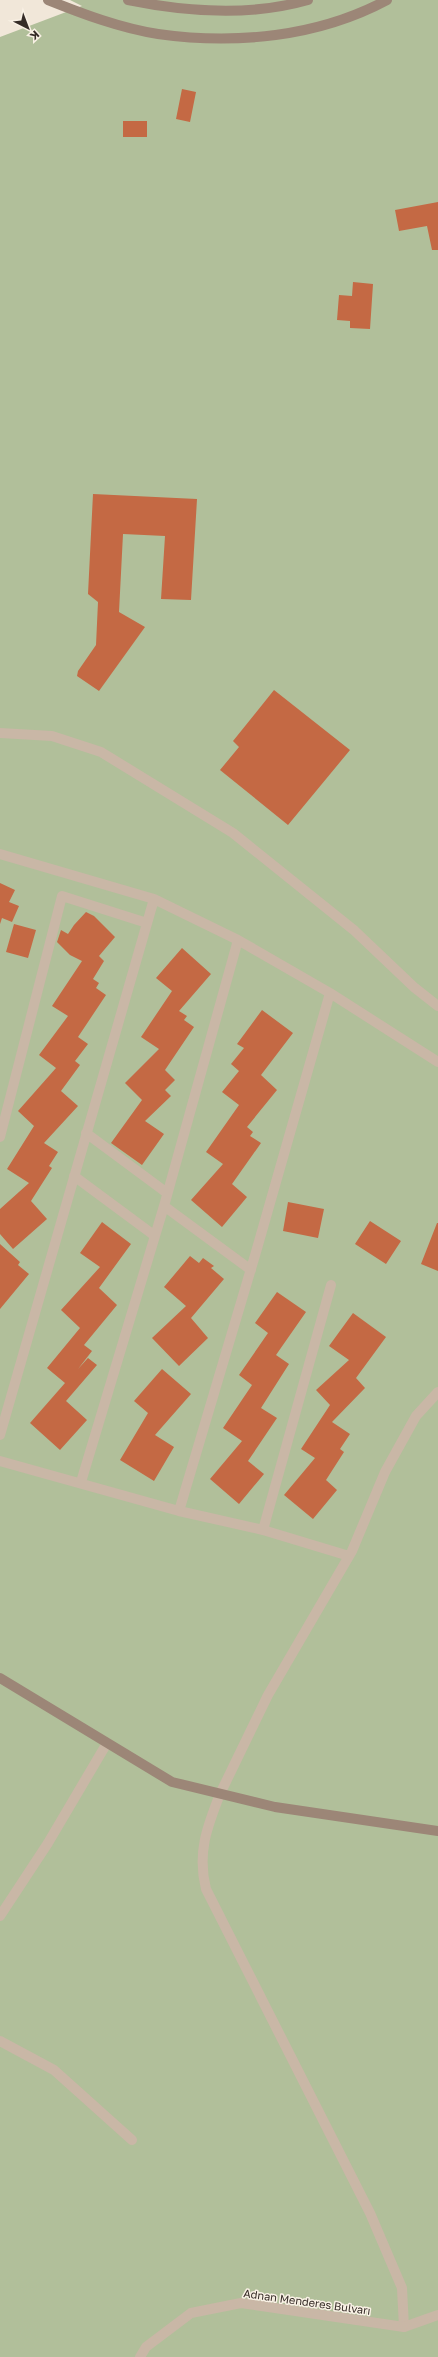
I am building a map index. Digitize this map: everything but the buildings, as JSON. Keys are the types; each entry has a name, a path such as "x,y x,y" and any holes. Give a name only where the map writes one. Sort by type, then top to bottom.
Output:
{"main road":[{"path":"48,0 87,16 157,34 203,38 247,38 297,32 366,11 386,0"},
{"path":"128,0 165,7 241,12 290,5 308,0"},
{"path":"0,1678 172,1782 275,1807 438,1831"}],"street":[{"path":"0,733 52,736 101,752 233,833 355,930 415,988 438,1006"},
{"path":"0,854 154,899 238,940 330,993 438,1062"},
{"path":"0,1136 62,896 147,923"},
{"path":"0,1436 154,899"},
{"path":"81,1482 164,1206 238,940"},
{"path":"179,1511 251,1270 330,993"},
{"path":"86,1133 167,1193"},
{"path":"74,1176 154,1236"},
{"path":"164,1206 251,1270"},
{"path":"263,1530 331,1285"},
{"path":"404,2327 402,2288 370,2213 206,1889 201,1865 203,1842 220,1794 268,1695 349,1556 386,1472 416,1416 438,1392"},
{"path":"0,1461 81,1482 179,1511 263,1530 349,1556"},
{"path":"0,1916 48,1843 107,1743"},
{"path":"0,2041 54,2070 132,2140"},
{"name":"Adnan Menderes Bulvarı","path":"140,2357 146,2347 191,2313 241,2304 404,2327 438,2315"}],"green space":[{"path":"70,0 438,0 438,2357 0,2357 0,37 82,6"}]}
